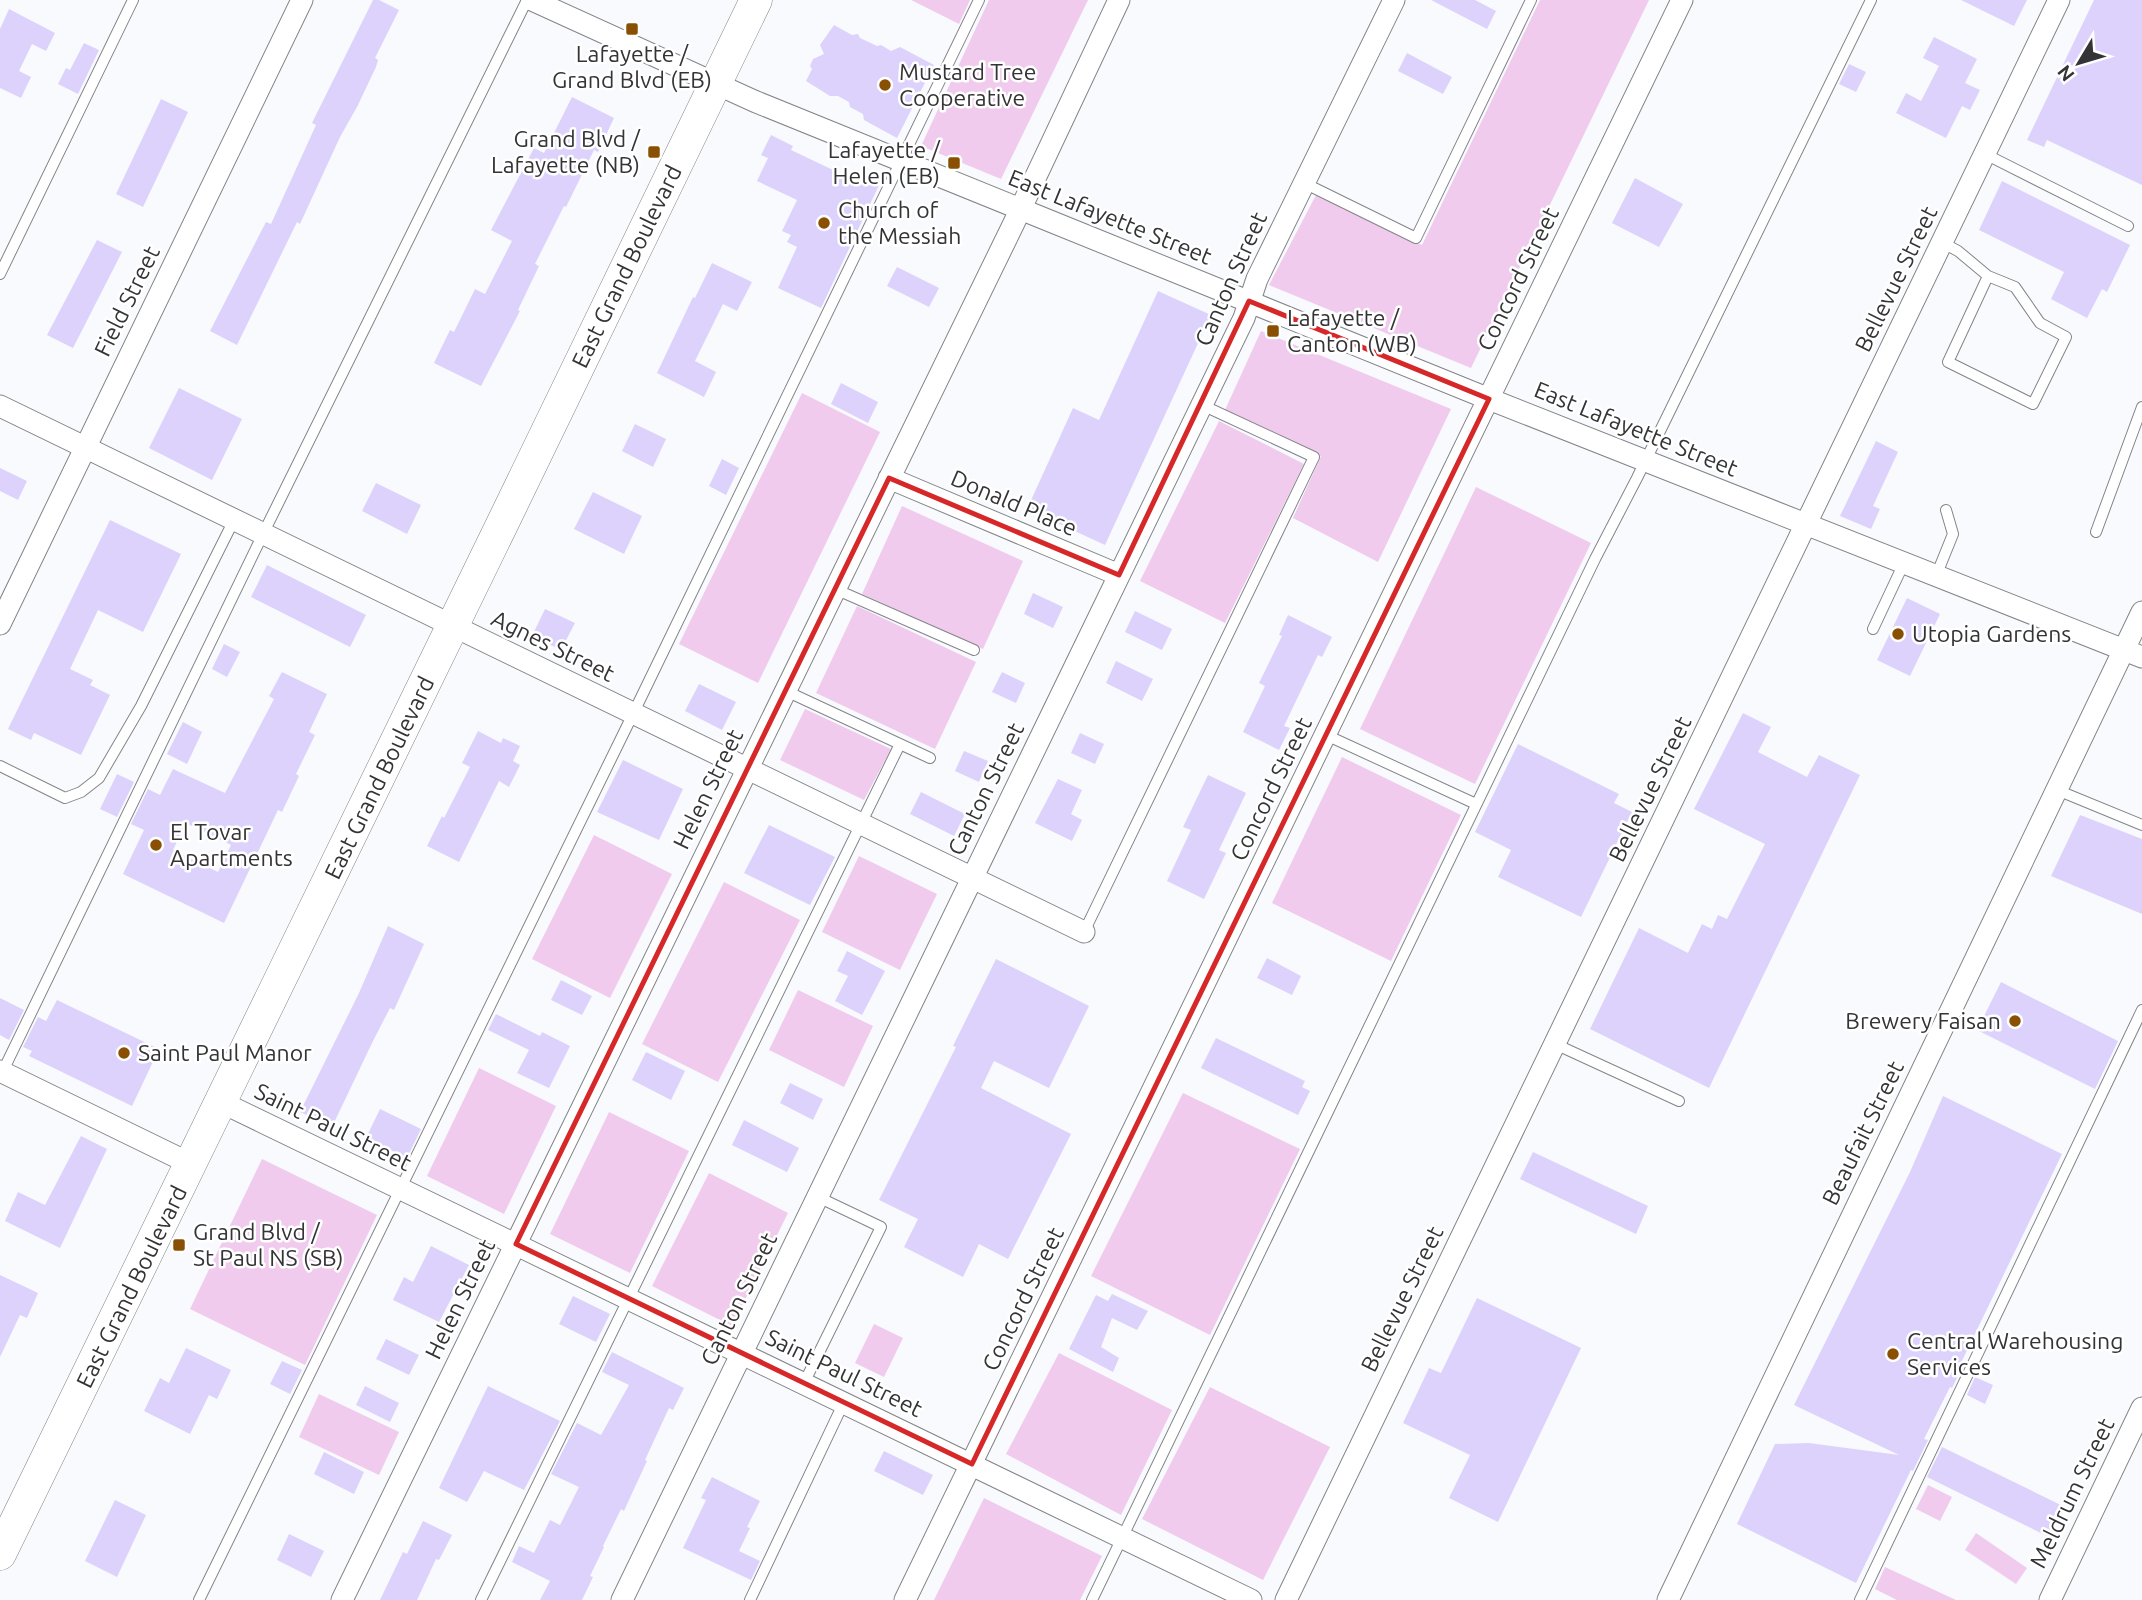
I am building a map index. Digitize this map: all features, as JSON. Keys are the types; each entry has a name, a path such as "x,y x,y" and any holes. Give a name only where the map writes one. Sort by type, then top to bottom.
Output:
{"main road":[{"name":"East Grand Boulevard","path":"0,1554 193,1165 451,626 756,0"}],"street":[{"name":"Field Street","path":"0,624 302,0"},
{"name":"East Lafayette Street","path":"530,0 715,85 1019,209 1489,399 2133,653"},
{"name":"Helen Street","path":"342,1600 786,691 1119,0"},
{"name":"Canton Street","path":"622,1600 1244,318 1257,279 1394,0"},
{"name":"Concord Street","path":"905,1600 1682,0"},
{"name":"Bellevue Street","path":"1286,1600 2059,0"},
{"name":"Agnes Street","path":"0,406 1084,932"},
{"name":"Donald Place","path":"889,478 1119,575"},
{"name":"Beaufait Street","path":"1668,1600 2057,790 2133,653 2142,612"},
{"path":"1,1074 193,1165"},
{"name":"Saint Paul Street","path":"223,1103 1251,1600"},
{"name":"Meldrum Street","path":"2050,1600 2142,1408"}],"lane":[{"path":"0,274 133,0"},
{"path":"1,1074 263,534 530,0"},
{"path":"199,1600 979,0"},
{"path":"1304,183 1416,238 1531,0"},
{"path":"1092,1600 1595,559 1871,0"},
{"path":"1985,154 2128,226"},
{"path":"1942,243 1958,250 1989,276 2015,287 2040,323 2066,337 2033,404 1948,362 1989,276"},
{"path":"1084,932 1314,457 1202,405"},
{"path":"2096,532 2142,407"},
{"path":"1936,576 1953,534 1946,510"},
{"path":"0,766 65,798 81,792 99,778 141,706 234,520"},
{"path":"1873,629 1904,563"},
{"path":"835,589 974,650"},
{"path":"786,691 930,758"},
{"path":"1326,735 1476,804"},
{"path":"481,1600 900,744"},
{"path":"2057,790 2142,825"},
{"path":"1860,1600 2142,1010"},
{"path":"1555,1044 1679,1101"},
{"path":"804,1383 881,1227 818,1197"},
{"path":"750,1600 844,1402"}],"highlighted area":[{"path":"1249,301 1489,399 972,1464 516,1244 889,478 1119,575"}],"shaded area":[{"path":"911,0 970,0 959,24"},
{"path":"989,0 1088,0 1001,179 921,146"},
{"path":"1540,0 1649,0 1471,368 1269,285 1316,195 1422,245"},
{"path":"1261,331 1451,409 1378,562 1293,518 1321,456 1225,410"},
{"path":"802,393 880,432 758,683 679,644"},
{"path":"1219,421 1304,464 1225,623 1140,581"},
{"path":"1476,487 1591,543 1475,784 1360,729"},
{"path":"902,506 1023,561 983,649 862,594"},
{"path":"857,606 976,662 935,749 816,693"},
{"path":"805,709 891,749 864,800 780,760"},
{"path":"1342,757 1461,815 1391,961 1272,903"},
{"path":"594,835 672,874 610,998 532,959"},
{"path":"859,856 937,894 900,970 822,932"},
{"path":"724,882 800,920 718,1082 642,1044"},
{"path":"798,990 873,1026 844,1087 769,1050"},
{"path":"479,1068 556,1106 504,1214 427,1176"},
{"path":"1183,1093 1300,1149 1210,1335 1091,1276"},
{"path":"609,1112 689,1151 630,1273 550,1234"},
{"path":"262,1159 377,1215 305,1365 190,1309"},
{"path":"709,1173 788,1213 732,1326 652,1286"},
{"path":"874,1324 903,1338 884,1377 855,1363"},
{"path":"1059,1353 1172,1410 1121,1515 1006,1454"},
{"path":"1210,1387 1330,1447 1263,1580 1142,1519"},
{"path":"319,1394 399,1432 379,1475 299,1437"},
{"path":"1928,1485 1952,1497 1940,1521 1916,1509"},
{"path":"984,1498 1102,1556 1080,1600 934,1600"},
{"path":"1976,1533 2027,1568 2016,1584 1965,1550"},
{"path":"1885,1567 1956,1600 1897,1600 1875,1589"}],"building":[{"path":"373,0 379,0 399,10 375,58 378,60 376,67 357,107 237,345 210,331 266,222 271,224 316,125 312,123"},
{"path":"1431,0 1475,0 1496,11 1487,29"},
{"path":"1961,0 2027,0 2014,26"},
{"path":"2094,0 2142,0 2142,185 2047,140 2044,147 2027,140"},
{"path":"9,9 55,33 46,51 32,44 19,71 31,77 21,98 0,88 0,29"},
{"name":"Mustard Tree Cooperative","path":"834,25 891,51 900,47 934,65 897,138 864,120 863,114 850,107 849,102 838,96 830,96 806,81 813,59 824,54 820,45"},
{"path":"1934,37 1977,59 1965,83 1980,90 1970,110 1962,106 1946,138 1896,113 1906,93 1921,101 1939,66 1923,58"},
{"path":"84,43 99,50 78,94 58,84 66,68 70,70"},
{"path":"1407,53 1452,77 1443,94 1398,71"},
{"path":"1849,64 1866,72 1856,92 1839,84"},
{"path":"572,97 614,118 598,152 594,150 535,264 539,266 518,310 520,311 481,386 434,363 450,330 454,332 475,289 485,294 512,241 491,230 534,148 544,153"},
{"path":"161,99 188,112 143,207 116,194"},
{"name":"Church of the Messiah","path":"771,135 793,146 791,150 852,179 857,170 881,181 821,308 778,288 797,247 787,242 791,235 782,231 797,200 757,181 768,158 761,155"},
{"path":"1635,178 1683,204 1659,247 1612,223"},
{"path":"2002,181 2130,245 2107,292 2102,289 2087,318 2051,299 2064,272 1979,230"},
{"path":"97,240 122,252 73,348 47,335"},
{"path":"712,263 752,282 737,311 723,304 695,361 716,372 704,397 657,373"},
{"path":"897,267 939,288 929,307 887,286"},
{"path":"1158,291 1211,315 1105,545 1027,509 1073,408 1099,420"},
{"path":"841,383 878,402 868,423 831,404"},
{"path":"179,388 242,419 212,480 149,448"},
{"path":"635,424 666,439 653,467 622,451"},
{"path":"1876,441 1898,452 1873,506 1880,509 1871,529 1840,516"},
{"path":"722,459 739,468 726,495 709,486"},
{"path":"0,468 27,481 18,500 0,491"},
{"path":"376,483 421,505 407,534 362,511"},
{"path":"593,492 642,516 624,554 574,529"},
{"path":"110,520 181,554 143,632 98,610 70,669 93,680 90,685 110,695 81,755 34,733 31,740 8,729"},
{"path":"267,565 366,615 350,647 251,597"},
{"path":"1033,593 1063,607 1053,628 1024,614"},
{"path":"1907,598 1940,614 1910,676 1877,660"},
{"path":"545,609 575,623 561,650 532,636"},
{"path":"1135,611 1172,629 1162,650 1125,632"},
{"path":"1288,615 1332,637 1322,657 1318,655 1284,726 1290,728 1279,750 1243,732 1265,686 1259,683 1282,636 1279,635"},
{"path":"224,644 240,652 227,677 212,669"},
{"path":"1116,661 1153,679 1142,701 1106,683"},
{"path":"282,672 327,694 309,732 315,735 296,774 299,776 282,812 278,810 224,923 123,874 144,830 131,824 148,789 160,795 173,769 225,793 274,699 269,696","holes":["186,823 231,845 218,872 173,850"]},
{"path":"1002,672 1025,683 1016,703 992,692"},
{"path":"699,684 736,702 722,730 685,711"},
{"path":"1743,713 1771,727 1758,752 1807,777 1819,755 1860,775 1709,1088 1590,1029 1639,928 1688,953 1702,924 1712,929 1718,915 1727,919 1765,844 1694,809"},
{"path":"183,722 202,732 187,764 167,754"},
{"path":"478,731 501,743 503,738 520,746 513,761 520,765 509,787 499,781 459,862 427,846 470,767 462,763"},
{"path":"1080,733 1104,744 1095,764 1071,753"},
{"path":"1518,744 1619,794 1614,803 1632,812 1581,917 1498,877 1511,850 1475,832"},
{"path":"964,751 988,761 979,782 955,771"},
{"path":"623,760 683,789 659,840 597,812"},
{"path":"117,774 134,782 117,817 100,809"},
{"path":"1208,775 1246,793 1219,850 1226,853 1204,899 1167,881 1191,830 1183,827"},
{"path":"1058,779 1082,790 1071,814 1082,820 1072,841 1035,823"},
{"path":"921,792 965,814 954,836 910,814"},
{"path":"2080,815 2142,839 2142,914 2051,876"},
{"path":"769,825 835,857 810,905 744,873"},
{"path":"388,926 424,944 394,1010 390,1008 332,1127 300,1112 359,993"},
{"path":"847,951 885,971 862,1015 835,1001 848,976 837,971"},
{"path":"1267,958 1301,976 1292,995 1257,978"},
{"path":"996,959 1089,1006 1049,1088 994,1061 981,1088 1071,1134 1008,1259 979,1244 963,1277 904,1247 918,1219 879,1200 956,1047 953,1046"},
{"path":"561,980 592,996 582,1015 551,1000"},
{"path":"2001,982 2118,1041 2095,1089 1977,1030"},
{"path":"0,998 24,1010 9,1040 0,1035"},
{"name":"Saint Paul Manor","path":"57,1000 159,1049 132,1106 29,1056 32,1051 23,1047 38,1017 46,1021"},
{"path":"496,1014 540,1036 542,1032 570,1046 549,1088 517,1073 529,1050 488,1030"},
{"path":"1216,1038 1305,1081 1302,1087 1310,1091 1298,1115 1201,1068"},
{"path":"646,1052 685,1071 671,1100 632,1080"},
{"path":"790,1083 823,1099 813,1120 780,1103"},
{"path":"1943,1096 2062,1154 1958,1369 1961,1370 1924,1439 1928,1440 1856,1583 1737,1524 1775,1444 1809,1443 1899,1455 1794,1405 1910,1172"},
{"path":"380,1109 421,1129 407,1158 366,1138"},
{"path":"744,1120 799,1148 787,1172 732,1145"},
{"path":"81,1136 107,1149 60,1248 5,1221 18,1192 45,1205"},
{"path":"1533,1152 1648,1206 1636,1234 1520,1179"},
{"path":"431,1246 469,1265 439,1322 393,1300 404,1277 413,1282"},
{"path":"0,1275 38,1293 27,1318 20,1315 0,1357"},
{"path":"1112,1294 1148,1311 1137,1330 1112,1318 1101,1347 1119,1358 1113,1372 1069,1349 1096,1295 1108,1301"},
{"path":"573,1296 610,1314 596,1342 559,1324"},
{"path":"1477,1298 1581,1348 1498,1522 1449,1498 1470,1455 1403,1423 1429,1368 1441,1373"},
{"path":"386,1339 419,1355 409,1375 376,1359"},
{"path":"186,1348 231,1370 217,1399 209,1395 190,1434 144,1411 160,1378 169,1383"},
{"path":"612,1352 684,1388 673,1410 669,1408 624,1511 621,1509 603,1546 582,1600 540,1600 550,1581 512,1562 519,1546 534,1553 550,1520 560,1525 579,1487 551,1474 577,1423 601,1435 629,1385 602,1372"},
{"path":"282,1361 302,1370 290,1394 270,1384"},
{"path":"1975,1377 1993,1385 1985,1404 1967,1395"},
{"path":"365,1386 399,1403 390,1422 356,1405"},
{"path":"488,1386 560,1421 524,1490 484,1471 467,1502 439,1488"},
{"path":"1942,1447 2063,1506 2047,1536 1927,1477"},
{"path":"884,1451 933,1475 923,1495 874,1471"},
{"path":"324,1452 364,1472 354,1494 314,1474"},
{"path":"712,1477 760,1501 739,1551 760,1561 751,1580 683,1548 706,1500 701,1498"},
{"path":"115,1500 146,1515 117,1577 85,1561"},
{"path":"423,1521 452,1535 439,1560 436,1559 417,1600 380,1600 403,1552 407,1554"},
{"path":"289,1534 324,1551 311,1577 277,1560"}],"place":[{"name":"Lafayette / Grand Blvd (EB)","path":"632,29"},
{"name":"Mustard Tree Cooperative","path":"885,85"},
{"name":"Grand Blvd / Lafayette (NB)","path":"654,152"},
{"name":"Lafayette / Helen (EB)","path":"954,163"},
{"name":"Church of the Messiah","path":"824,223"},
{"name":"Lafayette / Canton (WB)","path":"1273,331"},
{"name":"Utopia Gardens","path":"1898,634"},
{"name":"El Tovar Apartments","path":"156,845"},
{"name":"Brewery Faisan","path":"2015,1021"},
{"name":"Saint Paul Manor","path":"124,1053"},
{"name":"Grand Blvd / St Paul NS (SB)","path":"179,1245"},
{"name":"Central Warehousing Services","path":"1893,1354"}]}
